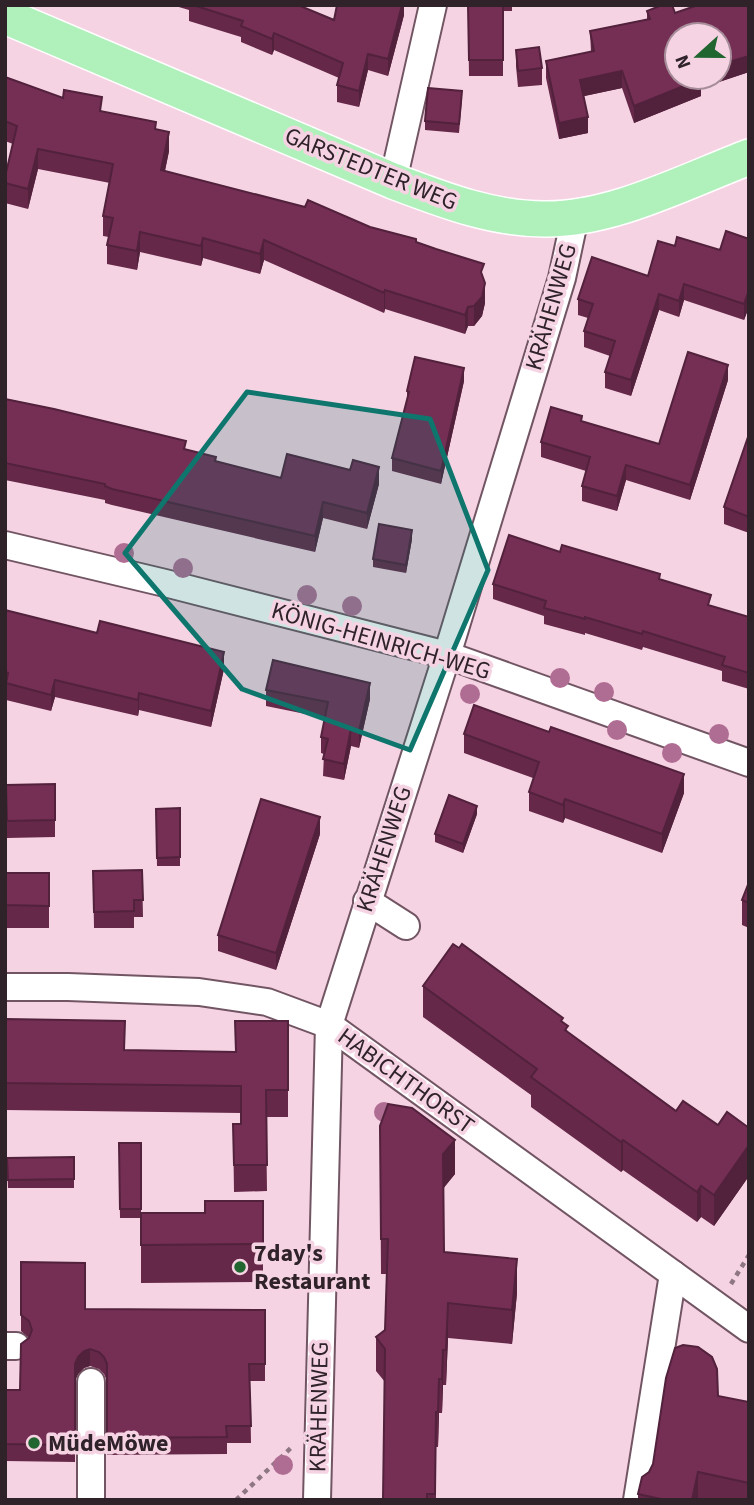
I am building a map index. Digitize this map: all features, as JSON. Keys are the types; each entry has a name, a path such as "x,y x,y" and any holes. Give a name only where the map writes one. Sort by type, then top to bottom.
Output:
{"main road":[{"name":"GARSTEDTER WEG","path":"5,16 393,181 457,204 502,215 543,219 575,218 617,207 749,157"}],"street":[{"path":"393,181 433,5"},
{"name":"KRÄHENWEG","path":"317,1500 329,1025 447,655 568,258 575,218"},
{"name":"KÖNIG-HEINRICH-WEG","path":"5,545 179,586 447,655 749,763"},
{"path":"367,901 406,926"},
{"name":"HABICHTHORST","path":"5,988 68,987 199,992 267,1002 329,1025 749,1329"},
{"path":"637,1500 673,1274"},
{"path":"91,1382 91,1500"}],"path":[{"path":"718,1306 749,1255"},
{"path":"236,1500 319,1421"}],"highlighted area":[{"path":"247,392 430,419 488,570 410,750 242,689 125,553"}],"building":[{"path":"193,5 298,5 334,20 337,5 402,5 388,59 368,54 359,91 337,85 343,63 274,33 272,39 241,26 243,21"},
{"path":"468,5 503,5 503,60 469,60"},
{"path":"662,5 672,5 675,13 698,5 749,5 749,56 733,61 733,21 663,21 663,91 671,91 634,106 622,71 580,80 588,117 559,123 546,61 594,51 590,31 650,19 647,11"},
{"path":"539,47 542,68 518,71 516,50"},
{"path":"5,77 63,98 64,90 102,97 100,111 156,122 155,129 169,132 161,170 305,207 308,200 370,227 416,239 416,242 484,264 481,272 485,283 482,297 474,306 468,307 465,315 385,290 384,293 264,240 260,254 203,238 201,246 140,232 137,251 107,245 113,218 103,216 113,164 38,149 28,189 5,183 17,126 5,121"},
{"path":"428,88 462,91 459,124 425,121"},
{"path":"726,231 749,239 749,290 744,304 684,284 679,301 659,294 631,380 605,372 615,341 584,331 593,304 578,299 592,257 648,276 658,241 675,246 677,237 720,250"},
{"path":"688,352 728,365 690,485 626,465 617,496 582,486 590,457 541,442 551,407 582,416 581,421 659,444"},
{"path":"415,357 464,368 441,471 392,458"},
{"path":"5,399 186,441 184,449 216,457 215,461 281,478 287,454 350,470 353,460 379,467 367,513 323,502 315,536 112,489 105,484 5,463"},
{"path":"749,434 749,517 724,507"},
{"path":"379,524 412,530 406,565 373,559"},
{"path":"509,535 560,552 562,545 660,574 659,579 711,595 708,605 749,617 749,673 722,665 725,657 643,631 642,634 544,608 546,601 493,584"},
{"path":"5,610 97,633 100,621 224,652 211,711 139,693 138,700 55,680 51,695 6,683 8,673 5,672"},
{"path":"273,660 370,683 359,731 351,729 344,764 323,759 328,739 321,737 328,702 266,690"},
{"path":"474,705 549,732 551,727 684,774 662,834 565,799 563,805 529,792 539,762 464,734"},
{"path":"55,784 55,820 7,821 6,785"},
{"path":"449,795 477,806 463,844 435,834"},
{"path":"261,799 320,817 276,953 218,935"},
{"path":"180,808 180,857 157,858 156,809"},
{"path":"142,870 143,900 134,900 134,911 94,912 93,871"},
{"path":"5,873 49,873 49,906 5,905"},
{"path":"749,882 749,903 742,900"},
{"path":"453,944 459,948 462,944 563,1018 561,1021 568,1026 565,1030 676,1111 683,1101 718,1125 727,1112 749,1128 749,1145 714,1195 701,1186 697,1192 623,1140 621,1142 531,1077 537,1069 423,986"},
{"path":"6,1019 125,1021 124,1050 236,1052 235,1021 288,1021 288,1090 266,1090 267,1165 234,1165 233,1124 241,1124 241,1086 5,1083"},
{"path":"388,1104 412,1108 455,1140 443,1154 444,1252 517,1259 512,1310 448,1303 446,1350 443,1350 442,1379 439,1379 436,1412 435,1494 427,1494 427,1500 383,1500 385,1349 376,1337 385,1330 388,1239 381,1239 380,1126"},
{"path":"119,1143 141,1143 141,1209 120,1209"},
{"path":"74,1157 74,1179 8,1180 7,1158"},
{"path":"205,1201 263,1201 263,1244 141,1245 141,1213 205,1213"},
{"path":"21,1262 85,1263 85,1309 265,1310 265,1364 249,1364 251,1426 226,1426 227,1437 107,1438 107,1364 99,1352 90,1349 78,1357 75,1364 75,1445 5,1444 5,1390 20,1390 21,1344 29,1338 32,1330 29,1321 21,1315"},
{"path":"683,1345 698,1347 712,1357 717,1369 718,1396 749,1402 749,1483 698,1472 692,1500 665,1500 638,1494 642,1477 649,1472 653,1464 666,1378 675,1348"}],"place":[{"name":"7day's Restaurant","path":"240,1267"},
{"name":"MüdeMöwe","path":"34,1443"}]}
